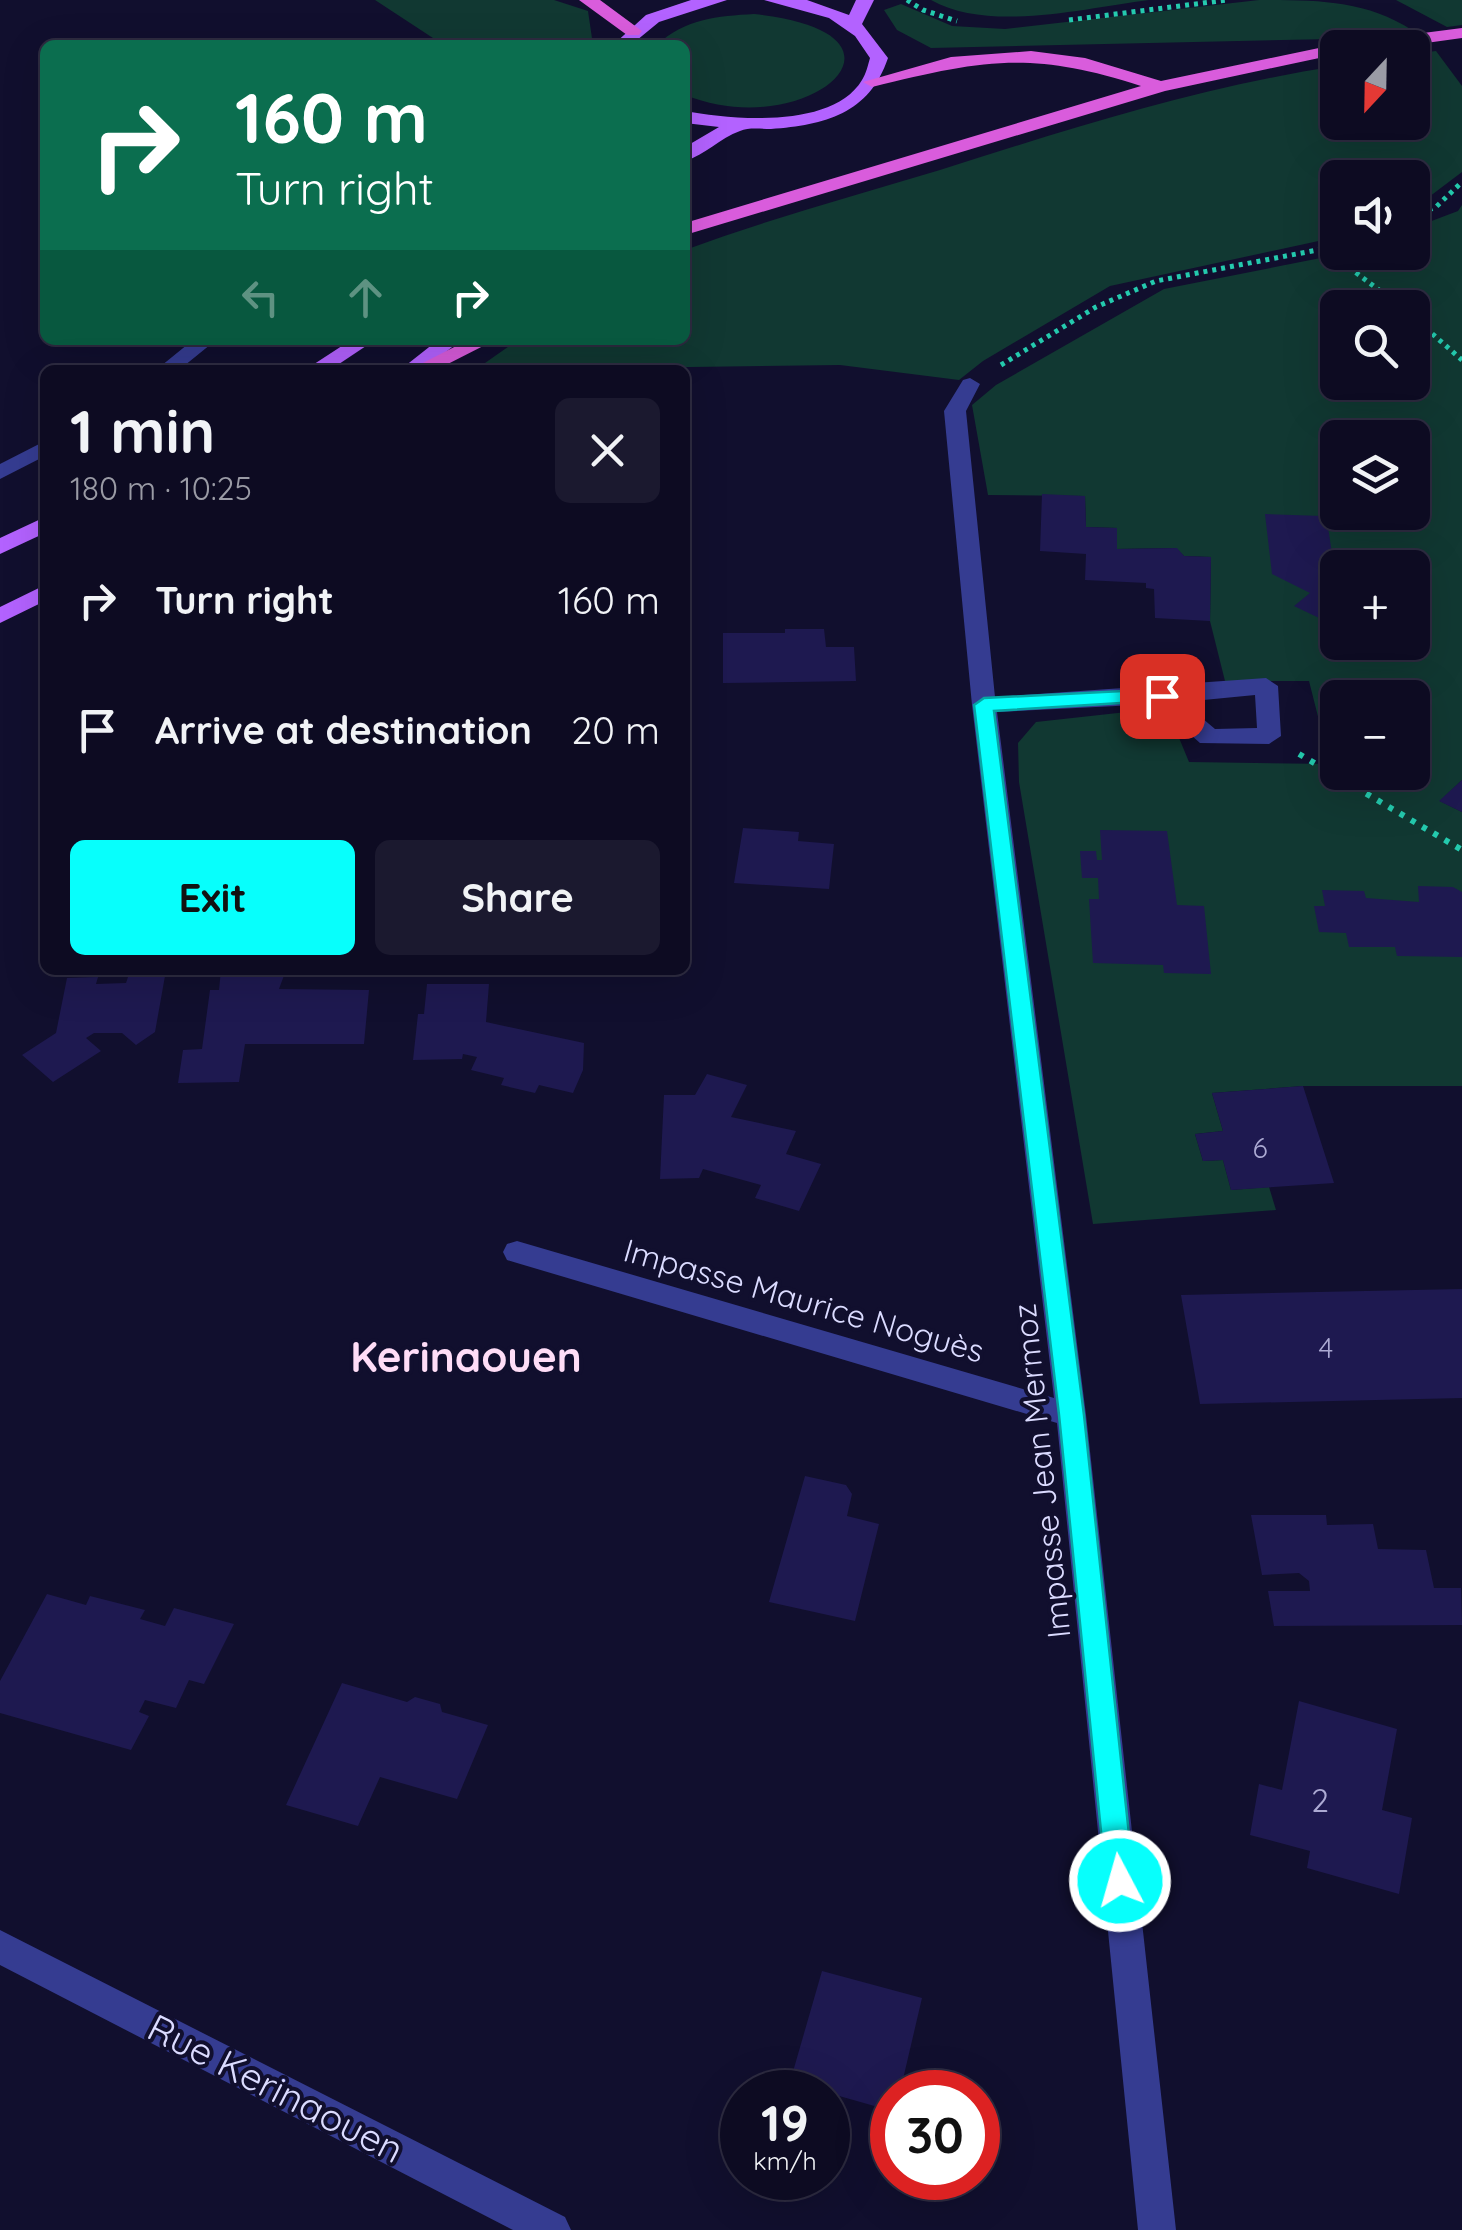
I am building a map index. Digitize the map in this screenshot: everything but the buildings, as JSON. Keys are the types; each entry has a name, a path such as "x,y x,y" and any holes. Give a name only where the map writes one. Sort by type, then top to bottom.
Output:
{"highway":[{"path":"588,0 628,38"},
{"path":"1430,37 1462,33"},
{"path":"690,227 1161,86 1320,52"},
{"path":"872,82 956,60 1002,56 1087,63 1161,86"},
{"path":"430,365 474,345"}],"main road":[{"path":"628,38 656,16 718,0"},
{"path":"690,118 736,124 794,121 851,100 872,82 878,58 866,35 832,14 778,0"},
{"path":"853,24 866,0"},
{"path":"690,152 736,124"},
{"path":"323,365 356,345"},
{"path":"417,365 444,345"},
{"path":"0,547 40,527"},
{"path":"0,616 40,595"}],"street":[{"path":"173,365 199,345"},
{"name":"Impasse Jean Mermoz","path":"970,384 955,411 984,705 1071,1415 1157,2230"},
{"path":"0,473 40,450"},
{"path":"984,705 1266,686 1269,736 1209,738 1162,696"},
{"name":"Impasse Maurice Noguès","path":"517,1252 1071,1415"},
{"name":"Rue Kerinaouen","path":"0,1947 552,2230"}],"path":[{"path":"907,0 922,10 968,22"},
{"path":"1054,22 1227,0"},
{"path":"1430,210 1462,182"},
{"path":"970,384 1069,322 1156,281 1320,251"},
{"path":"1353,270 1379,290"},
{"path":"1430,332 1462,360"},
{"path":"1269,736 1462,850"}],"green space":[{"path":"375,0 554,0 588,11 592,40 436,40"},
{"path":"931,0 1149,0 1009,17 954,10"},
{"path":"1259,0 1358,7 1412,30 1320,30 1320,39 931,48 897,30 884,10 901,4 952,26 1005,29"},
{"path":"1396,0 1462,0 1462,25 1447,27"},
{"path":"754,14 808,25 837,42 844,61 834,80 808,96 773,106 730,106 690,96 690,40 663,40 678,29 715,18"},
{"path":"1436,51 1462,86 1462,172 1430,196 1430,160 1320,160 1320,241 1110,286 983,361 959,380 840,365 482,365 511,345 690,345 690,248 1137,110 1320,69 1320,140 1430,140 1430,52"},
{"path":"1462,205 1462,780 1440,801 1462,812 1462,1086 1303,1086 1212,1093 1223,1131 1195,1134 1203,1161 1223,1160 1231,1190 1269,1187 1276,1210 1093,1224 1019,782 1018,743 1036,722 1145,710 1170,716 1189,762 1320,764 1320,790 1430,790 1430,680 1320,680 1320,724 1309,681 1225,681 1210,621 1211,557 1184,556 1176,548 1117,549 1117,528 1086,527 1085,496 988,495 972,405 996,385 1164,289 1320,258 1320,270 1430,270 1430,222 1458,211"}],"district":[{"name":"Kerinaouen","path":"466,1356"}],"route":[{"path":"1120,1881 1071,1415 984,705 1162,696"}]}
